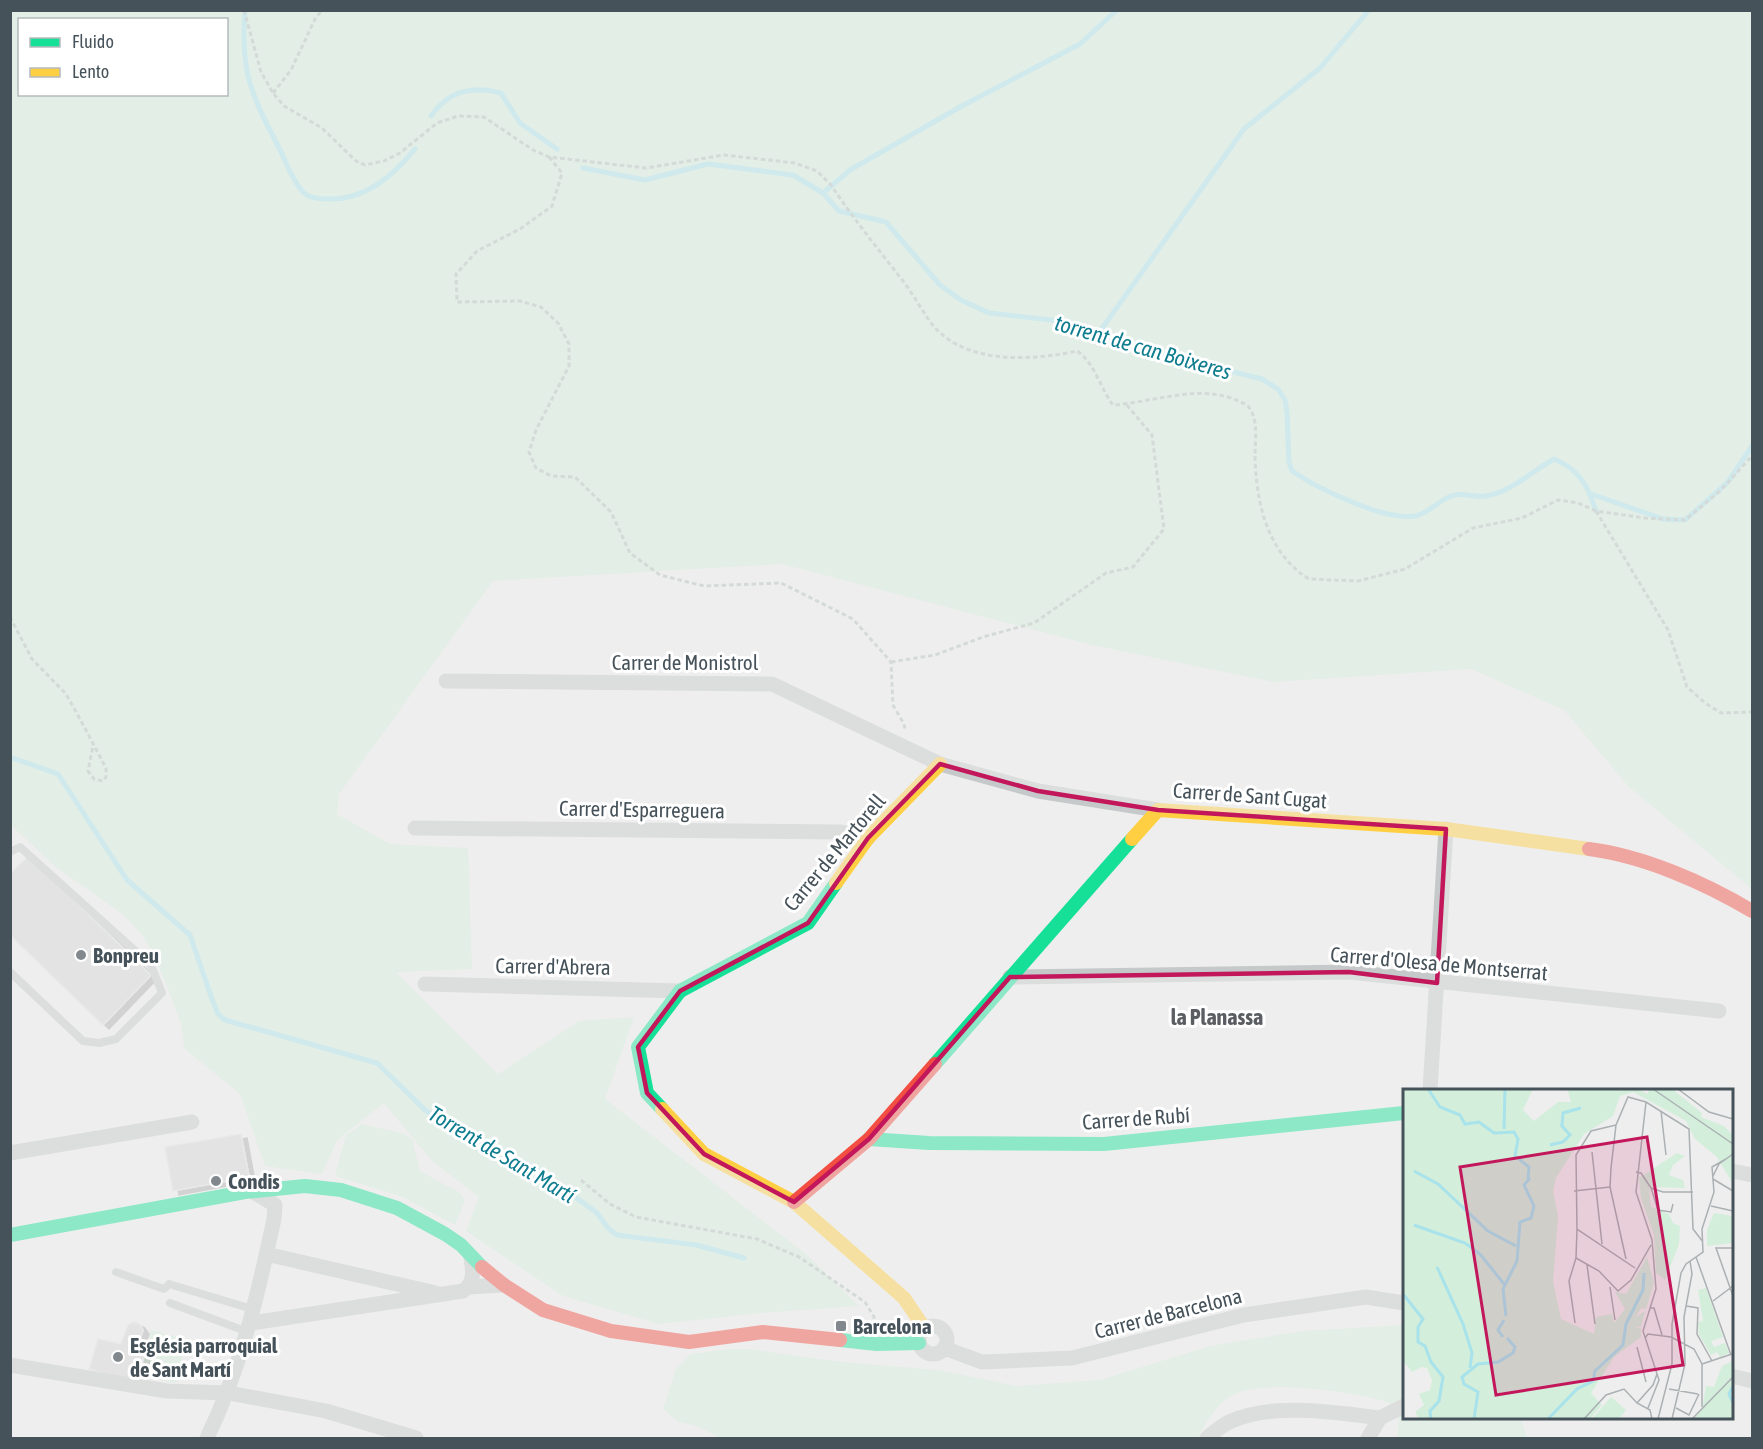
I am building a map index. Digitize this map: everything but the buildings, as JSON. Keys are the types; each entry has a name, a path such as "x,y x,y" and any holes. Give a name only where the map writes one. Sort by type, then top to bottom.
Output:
{"street":[{"name":"Carrer de Monistrol","path":"446,681 772,684 940,764"},
{"path":"940,764 1038,791 1158,810"},
{"name":"Carrer de Martorell","path":"794,1202 704,1154 647,1093 638,1047 680,991 808,923 868,838 940,764"},
{"name":"Carrer de Sant Cugat","path":"794,1202 869,1140 1158,810 1446,829 1613,852 1715,889 1752,910"},
{"name":"Carrer d'Esparreguera","path":"415,828 841,832 868,838"},
{"path":"1430,1089 1446,829"},
{"name":"Carrer d'Olesa de Montserrat","path":"1010,977 1348,972 1719,1011"},
{"name":"Carrer d'Abrera","path":"425,984 680,991"},
{"name":"Carrer de Rubí","path":"869,1140 929,1143 1104,1144 1403,1113"},
{"path":"10,1153 192,1122"},
{"path":"1733,1171 1752,1176"},
{"path":"10,1235 252,1191 283,1187 342,1190 398,1208 461,1245 471,1257 504,1285 543,1310 611,1330 689,1342 763,1332 877,1344 922,1336 936,1327 946,1338 944,1348 938,1353 930,1354 923,1350 922,1336 904,1298 794,1202"},
{"path":"207,1438 229,1393 251,1322 275,1205 283,1187"},
{"path":"252,1191 275,1205"},
{"path":"266,1254 446,1295"},
{"path":"251,1322 463,1292 469,1287 473,1274 471,1257"},
{"path":"469,1287 504,1285"},
{"name":"Carrer de Barcelona","path":"944,1348 982,1362 1072,1359 1244,1315 1366,1297 1403,1303"},
{"path":"10,1365 167,1391 229,1393 326,1411 416,1438"},
{"path":"1733,1376 1752,1381"},
{"path":"1368,1438 1380,1418 1403,1406"},
{"path":"1207,1438 1228,1422 1257,1413 1327,1411 1380,1418"}],"lane":[{"path":"10,852 20,847 151,965 162,993 116,1039 99,1043 83,1041 10,972"},
{"path":"116,1272 164,1289 169,1284 251,1322"},
{"path":"170,1303 251,1322"}],"path":[{"path":"244,10 261,72 273,93 284,105 322,128 356,161 365,165 384,161 400,153 437,123 458,116 484,117 532,150 549,157 646,168 724,155 795,163 817,171 831,185 917,299 932,323 951,342 970,351 1010,357 1047,357 1077,351 1086,357 1104,393 1113,405 1196,393 1227,397 1248,406 1255,420 1259,498 1270,540 1309,579 1358,581 1405,569 1473,528 1522,518 1558,500 1578,503 1596,511 1645,518 1685,520 1720,491 1752,456"},
{"path":"273,93 291,70 316,17 323,10"},
{"path":"549,157 562,173 552,206 520,229 477,251 456,274 457,302 520,301 541,307 558,323 569,344 569,366 536,430 529,452 536,468 551,476 575,477 611,512 630,553 660,575 704,586 781,583 853,619 891,662 893,705 904,724 906,749"},
{"path":"891,662 935,655 983,637 1034,623 1106,573 1133,567 1164,529 1152,435 1126,404"},
{"path":"1596,511 1668,630 1687,687 1721,713 1752,712"},
{"path":"10,617 25,649 66,694 106,768 106,777 103,781 94,779 88,771 93,746"},
{"path":"581,1180 610,1204 636,1217 757,1239 799,1257 865,1302 874,1317 877,1344"}],"highlighted area":[{"path":"940,764 1038,791 1158,810 1446,829 1437,983 1349,972 1010,977 869,1139 794,1202 704,1154 647,1093 638,1047 680,991 808,923 868,838"}],"green space":[{"path":"10,11 1752,11 1752,889 1629,787 1564,710 1471,669 1274,682 1092,645 782,564 493,581 339,794 337,814 390,844 468,848 472,969 396,972 498,1074 579,1021 634,1017 605,1099 807,1255 859,1306 761,1313 659,1324 563,1296 466,1231 479,1197 432,1161 384,1103 337,1140 322,1174 265,1166 240,1094 184,1048 182,1027 172,999 154,954 142,935 124,915 57,868 11,825"},
{"path":"362,1124 402,1133 412,1139 420,1171 460,1193 465,1201 455,1225 403,1197 335,1176 346,1135"},
{"path":"1402,1325 1403,1419 1521,1419 1527,1438 1397,1438 1399,1420 1390,1403 1356,1395 1291,1388 1252,1389 1230,1396 1214,1412 1198,1438 720,1438 697,1426 679,1422 663,1409 676,1369 691,1354 730,1349 748,1349 842,1362 938,1370 1016,1386 1100,1380 1210,1346 1303,1331"},
{"path":"151,1330 186,1340 176,1383 139,1377"}],"waterway":[{"name":"torrent de can Boixeres","path":"245,10 244,50 254,96 292,175 304,193 320,199 354,196 377,185 397,169 415,149"},
{"path":"823,193 850,170 960,107 1080,44 1117,10"},
{"path":"1098,334 1244,129 1320,68 1369,10"},
{"name":"torrent de can Boixeres","path":"431,116 445,101 461,92 480,90 501,93 520,123 557,149"},
{"name":"torrent de can Boixeres","path":"583,168 645,180 708,164 793,175 823,193 839,211 886,222 940,285 961,300 989,313 1069,322 1153,352 1262,379 1278,389 1285,400 1289,462 1292,471 1351,502 1386,513 1402,516 1420,515 1451,496 1461,494 1482,497 1495,494 1521,481 1554,459 1570,468 1581,479 1596,511"},
{"path":"1591,494 1663,519 1685,520 1728,482 1752,446"},
{"name":"Torrent de Sant Martí","path":"10,757 58,774 127,880 190,935 218,1014 225,1020 377,1063 426,1111 540,1171 597,1213 608,1228 617,1235 696,1245 744,1258"}],"traffic: fast":[{"path":"935,1064 1132,839"},
{"path":"662,1109 647,1093 638,1047 680,991 808,923 836,883"},
{"path":"869,1139 929,1143 1104,1144 1403,1113"},
{"path":"10,1235 245,1192 305,1186 341,1190 397,1208 461,1245 482,1267"},
{"path":"840,1340 877,1344 919,1343"}],"traffic: slow":[{"path":"836,883 868,838 940,764"},
{"path":"1132,839 1158,810 1446,829 1589,849"},
{"path":"662,1109 704,1154 794,1202 904,1298 925,1329"}],"traffic: jam":[{"path":"1589,849 1652,864 1714,890 1752,911"},
{"path":"794,1202 869,1139 935,1064"},
{"path":"482,1267 504,1285 543,1310 611,1331 689,1342 763,1332 840,1340"}],"place":[{"name":"Bonpreu","path":"81,955"},
{"name":"Condis","path":"216,1181"},
{"name":"Barcelona","path":"841,1326"},
{"name":"Església parroquial de Sant Martí","path":"118,1357"}],"district":[{"name":"la Planassa","path":"1217,1017"}]}
